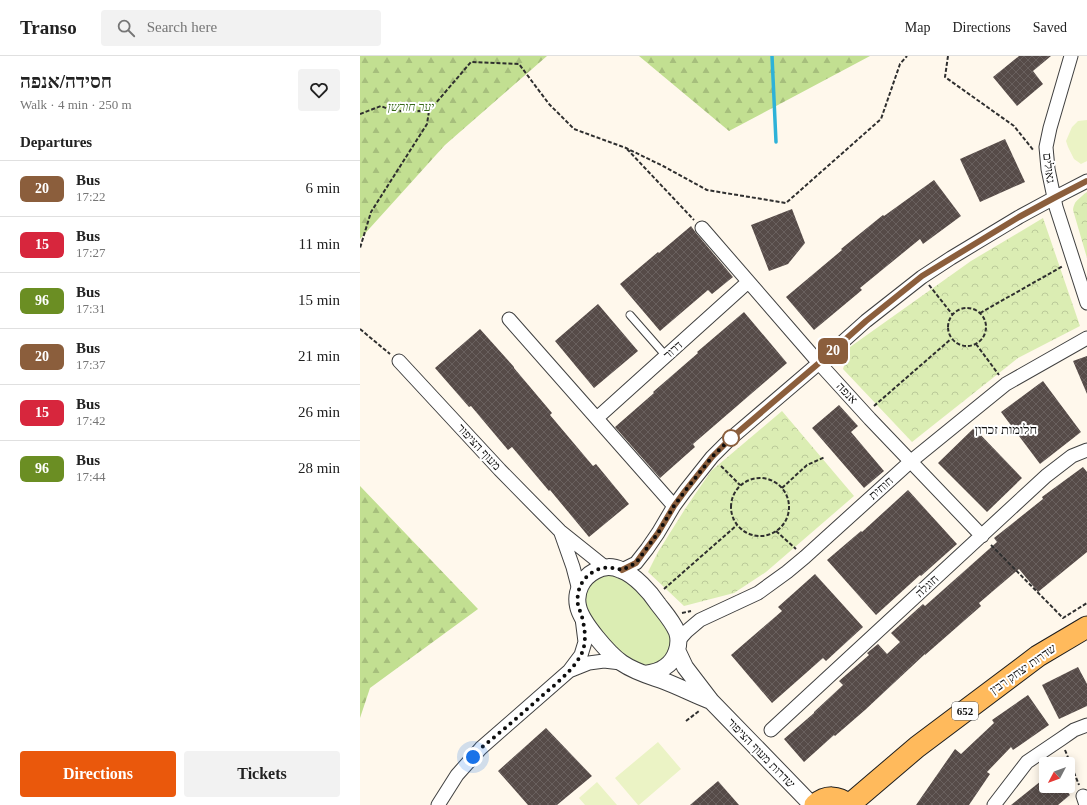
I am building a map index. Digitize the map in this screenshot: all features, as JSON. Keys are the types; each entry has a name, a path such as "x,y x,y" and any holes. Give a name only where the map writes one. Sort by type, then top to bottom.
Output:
{"main road":[{"name":"שדרות יצחק רבין","path":"849,805 918,747 1038,656 1087,627"},
{"path":"813,805 827,798 835,797 843,800 849,805"}],"street":[{"name":"גאולים","path":"1071,56 1050,128 1046,148 1048,169 1054,198 1087,303"},
{"path":"622,570 636,563 658,533 674,506 712,457 730,439 866,321 922,276 1012,221 1087,181"},
{"name":"אנפה","path":"702,228 819,363 910,462 982,536"},
{"name":"דרור","path":"597,418 748,282"},
{"path":"509,319 674,506"},
{"name":"חוחית","path":"678,645 687,631 700,620 758,592 787,572 910,462 1006,384 1087,338"},
{"name":"מעוף הציפור","path":"399,361 500,470 560,531 605,567"},
{"name":"חוגלה","path":"771,730 1046,476 1072,456 1087,450"},
{"name":"מעוף הציפור","path":"560,531 573,567 579,590"},
{"path":"605,567 614,567 622,570 645,588 654,598 676,632 678,645 673,659 666,667 656,672 645,674 622,663 595,635 582,616 578,607 577,598 579,590 582,581 588,575 605,567"},
{"path":"438,805 457,775 481,748 569,671 581,655 585,642 582,616"},
{"name":"שדרות מעוף הציפור","path":"678,645 685,667 711,701 813,805"},
{"path":"569,671 589,663 604,661 622,663"},
{"name":"שדרות מעוף הציפור","path":"645,674 711,701"},
{"path":"994,805 1027,762 1061,738 1074,730 1087,725"}],"lane":[{"path":"630,315 666,356"}],"path":[{"path":"360,248 371,212 428,124 429,111 471,62 518,64 549,104 574,129 626,148 708,190 786,203 881,119 900,64 907,56"},
{"path":"948,56 945,77 1014,126 1034,151"},
{"path":"360,114 381,106 393,111 429,111"},
{"path":"626,148 702,228"},
{"path":"980,313 1073,260"},
{"path":"922,276 952,314"},
{"path":"962,308 975,309 980,313 985,319 986,330 981,340 976,344 969,346 963,346 956,343 948,333 949,320 952,314 962,308"},
{"path":"360,329 399,361"},
{"path":"865,413 951,338"},
{"path":"976,344 1006,384"},
{"path":"712,457 740,485"},
{"path":"782,488 807,465 825,457"},
{"path":"766,478 775,482 782,488 787,496 789,506 788,516 783,525 768,535 760,536 743,531 732,518 730,509 734,492 740,485 748,480 766,478"},
{"path":"654,598 737,525"},
{"path":"776,531 805,557"},
{"path":"982,536 1063,618 1087,603"},
{"path":"1061,738 1084,800"}],"green space":[{"name":"יער חורשן","path":"360,56 547,56 445,145 360,239"},
{"path":"639,56 870,56 729,131"},
{"path":"1087,120 1087,161 1081,164 1074,159 1066,141 1072,127 1078,121"},
{"path":"1087,192 1087,258 1073,210 1076,202"},
{"path":"1043,218 1080,326 1018,358 912,442 843,369 850,347 971,261"},
{"path":"782,411 854,496 766,572 734,593 684,606 648,572 658,552 711,471"},
{"path":"360,486 478,609 370,688 360,718"},
{"path":"615,574 629,580 663,618 671,638 667,654 661,661 643,667 633,665 609,644 584,609 585,593 593,581 600,576"},
{"path":"658,742 681,769 638,805 615,778"},
{"path":"597,782 617,805 585,805 579,798"}],"building":[{"path":"1019,56 1051,56 1033,71 1043,84 1017,106 993,77"},
{"path":"1005,139 1025,182 980,202 960,159"},
{"path":"934,180 961,216 923,244 920,239 860,288 862,290 814,330 786,297 883,215 884,216"},
{"path":"792,209 805,243 788,264 769,271 751,225"},
{"path":"691,226 733,277 712,294 708,290 660,331 620,284"},
{"path":"598,304 638,351 594,388 555,341"},
{"path":"744,312 787,363 693,444 695,447 660,478 615,427 698,353 697,352"},
{"path":"480,329 552,413 550,415 593,466 596,464 629,504 589,537 512,447 508,450 471,406 469,407 435,368"},
{"path":"1087,356 1087,394 1073,361"},
{"path":"1043,381 1081,432 1040,464 1001,412"},
{"path":"839,405 858,426 851,432 884,471 864,488 812,428"},
{"path":"974,428 1022,478 987,512 938,463"},
{"path":"1083,467 1087,472 1087,552 1038,592 1019,569 979,603 981,606 925,654 865,710 804,762 784,739 843,685 839,681 869,655 867,653 878,644 887,654 900,642 891,633 923,604 925,606 997,542 994,538 1043,499 1042,497"},
{"path":"908,490 957,544 876,615 827,560 861,531 862,532"},
{"path":"815,574 863,627 826,661 823,658 772,703 731,655 782,611 778,607"},
{"path":"1078,667 1087,684 1087,706 1059,719 1042,685"},
{"path":"1028,695 1049,725 1013,750 1011,747 987,772 990,774 969,805 916,805 955,749 961,754 994,723 992,720"},
{"path":"546,728 592,776 557,805 528,805 498,771"},
{"path":"718,781 739,805 690,805"},
{"path":"1039,783 1039,793 1068,793 1070,795 1058,805 1011,805"}],"waterway":[{"path":"772,56 776,142"}],"bus line":[{"name":"20","path":"622,570 636,563 658,533 674,506 712,457 730,439 866,321 922,276 1019,217 1087,181"}],"district":[{"name":"חלומות זכרון","path":"1006,429"}],"route":[{"path":"473,757 481,748 569,671 581,655 585,642 582,616 578,607 577,598 582,581 596,570 605,567 614,567 622,570 636,563 658,533 685,491 712,457 731,438"}]}
